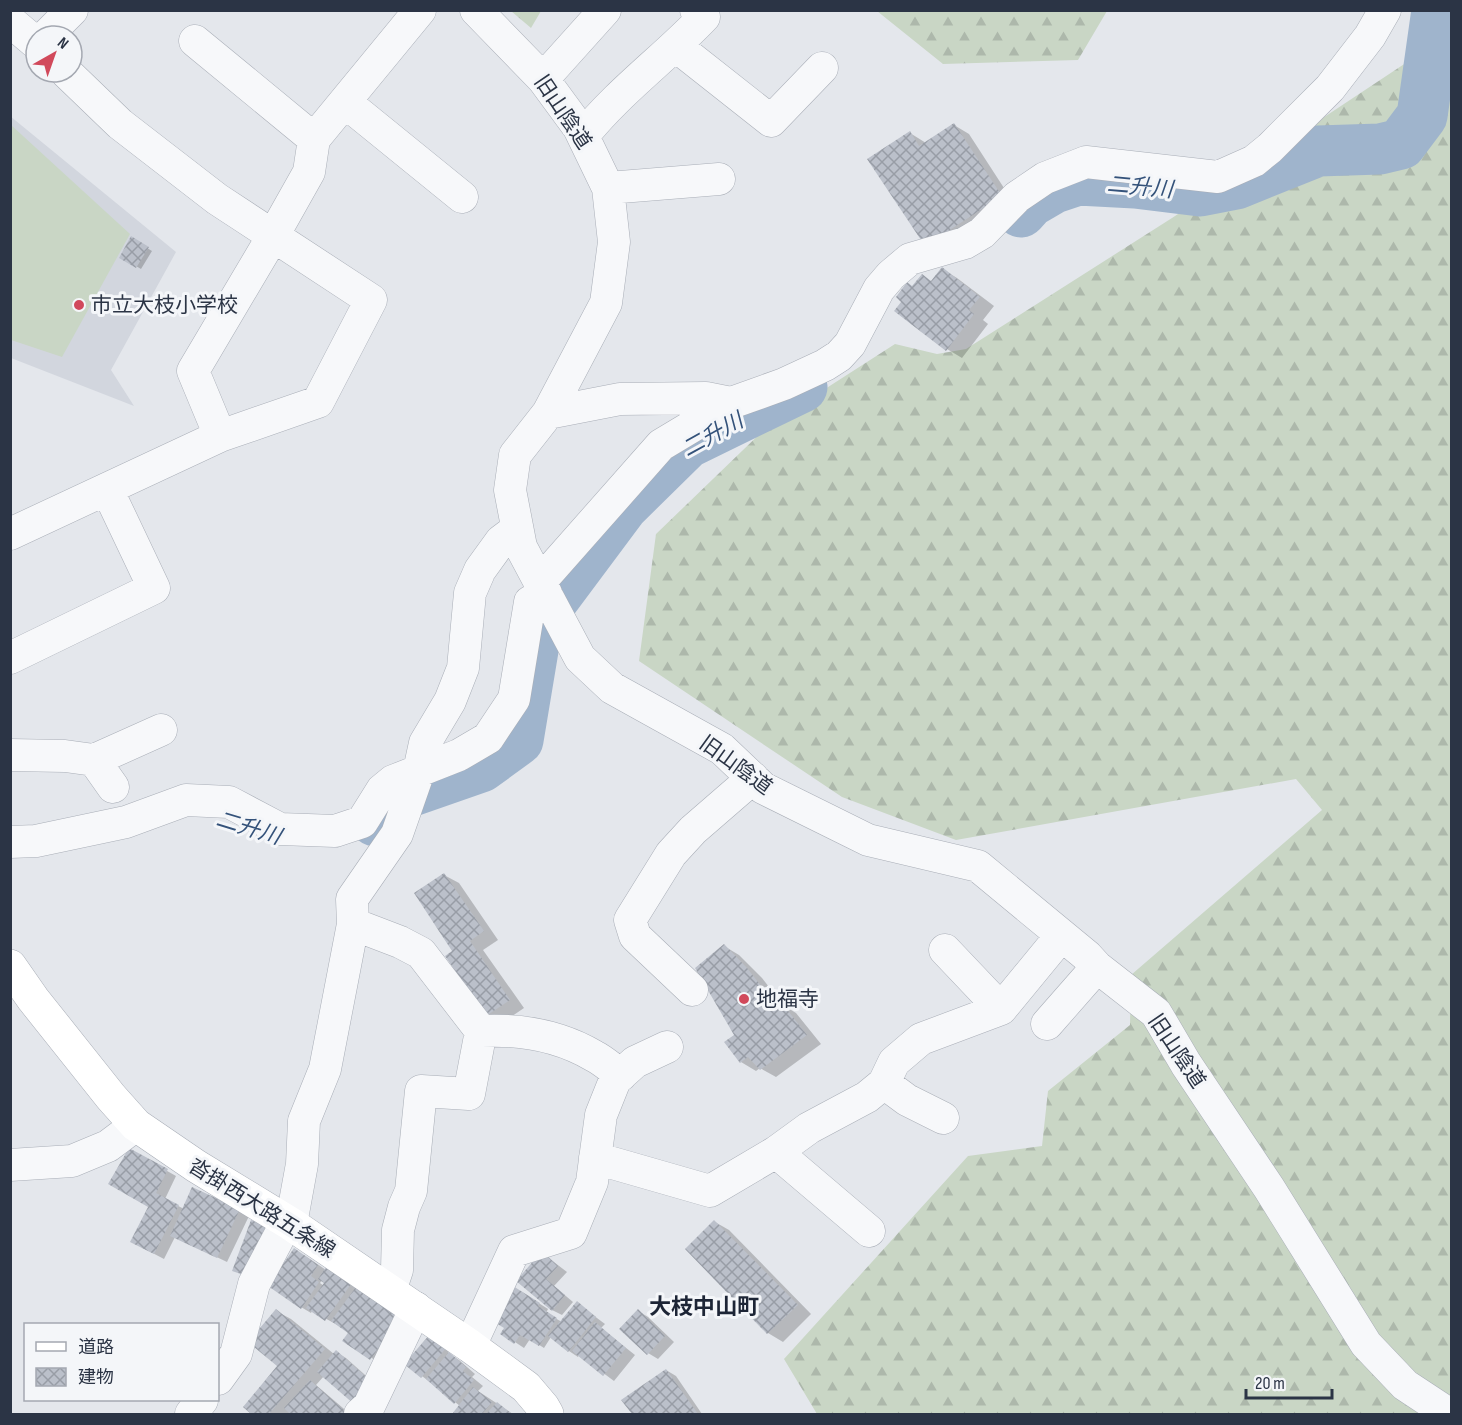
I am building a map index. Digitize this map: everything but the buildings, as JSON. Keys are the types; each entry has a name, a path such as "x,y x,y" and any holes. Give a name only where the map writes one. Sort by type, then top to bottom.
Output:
{"main road":[{"name":"沓掛西大路五条線","path":"10,966 33,999 136,1125 403,1299 526,1387 548,1414"}],"street":[{"path":"58,24 72,10"},
{"path":"220,436 193,371 309,172 314,139 420,10"},
{"name":"旧山陰道","path":"476,10 543,79 579,128 608,188 614,242 606,303 548,413 515,455 510,490 521,547 580,657 612,688 722,749 763,788 868,840 978,867 1087,956 1096,967 1156,1014 1186,1064 1269,1188 1366,1344 1405,1385 1449,1414"},
{"path":"543,79 605,10"},
{"path":"582,136 599,116 676,46 704,17 696,10"},
{"path":"10,842 36,841 126,822 186,800 229,802 280,829 334,831 362,822 382,790 393,781 459,755 488,738 514,699 530,602 661,445 731,403 784,384 839,356 850,344 879,289 891,275 910,259 965,243 982,233 1017,197 1045,178 1086,162 1218,177 1254,161 1270,148 1330,87 1370,36 1385,10"},
{"path":"10,21 24,33"},
{"path":"195,41 314,139"},
{"path":"676,46 771,120 822,68"},
{"path":"10,534 220,436 318,402 371,300 217,199 120,124 78,84"},
{"path":"345,102 462,197"},
{"path":"608,188 719,179"},
{"path":"548,413 620,399 706,398 731,403"},
{"path":"10,658 154,588 107,489"},
{"path":"219,1378 236,1354 254,1284 281,1233 291,1224 302,1164 304,1121 325,1069 353,924 352,899 397,834 419,771 425,743 450,701 463,669 470,593 480,570 501,541 517,529"},
{"path":"10,755 65,756 94,760 161,730"},
{"path":"94,760 113,787"},
{"path":"692,990 635,936 630,920 671,854 693,830 753,778"},
{"path":"353,924 400,942 421,953 481,1031 469,1094 421,1091 411,1191 398,1230 397,1270 403,1299 369,1406 360,1414"},
{"path":"596,1158 710,1191 776,1152 808,1128 867,1097 884,1083 894,1062 921,1040 1001,1010 1061,936"},
{"path":"945,950 1001,1010"},
{"path":"1047,1024 1096,967"},
{"path":"481,1031 531,1033 561,1041 595,1056 621,1075"},
{"path":"470,1346 514,1251 571,1233 592,1182 601,1115 615,1080 635,1062 667,1047"},
{"path":"884,1083 907,1100 943,1118"},
{"path":"10,1164 72,1161 108,1146 136,1125"},
{"path":"776,1152 869,1231"},
{"path":"191,1414 201,1401"}],"shaded area":[{"name":"市立大枝小学校","path":"10,116 176,252 111,370 134,406 11,358"}],"green space":[{"path":"511,11 541,11 531,28"},
{"path":"877,11 1107,11 1078,60 943,64"},
{"path":"1451,33 1451,1414 817,1414 784,1359 968,1156 1042,1146 1048,1091 1130,1025 1131,975 1322,810 1296,779 956,840 842,797 639,661 656,534 769,425 895,344 937,354 966,349 1172,218"},
{"path":"11,125 130,234 62,357 11,340"}],"waterway":[{"name":"二升川","path":"1021,212 1030,202 1054,188 1078,180 1135,183 1200,191 1236,184 1318,151 1380,149 1401,144 1422,116 1437,10"},
{"name":"二升川","path":"375,821 395,797 481,767 518,740 538,620 623,506 687,443 802,387"}],"place":[{"name":"市立大枝小学校","path":"79,305"},
{"name":"地福寺","path":"744,999"}],"district":[{"name":"大枝中山町","path":"704,1306"}]}
